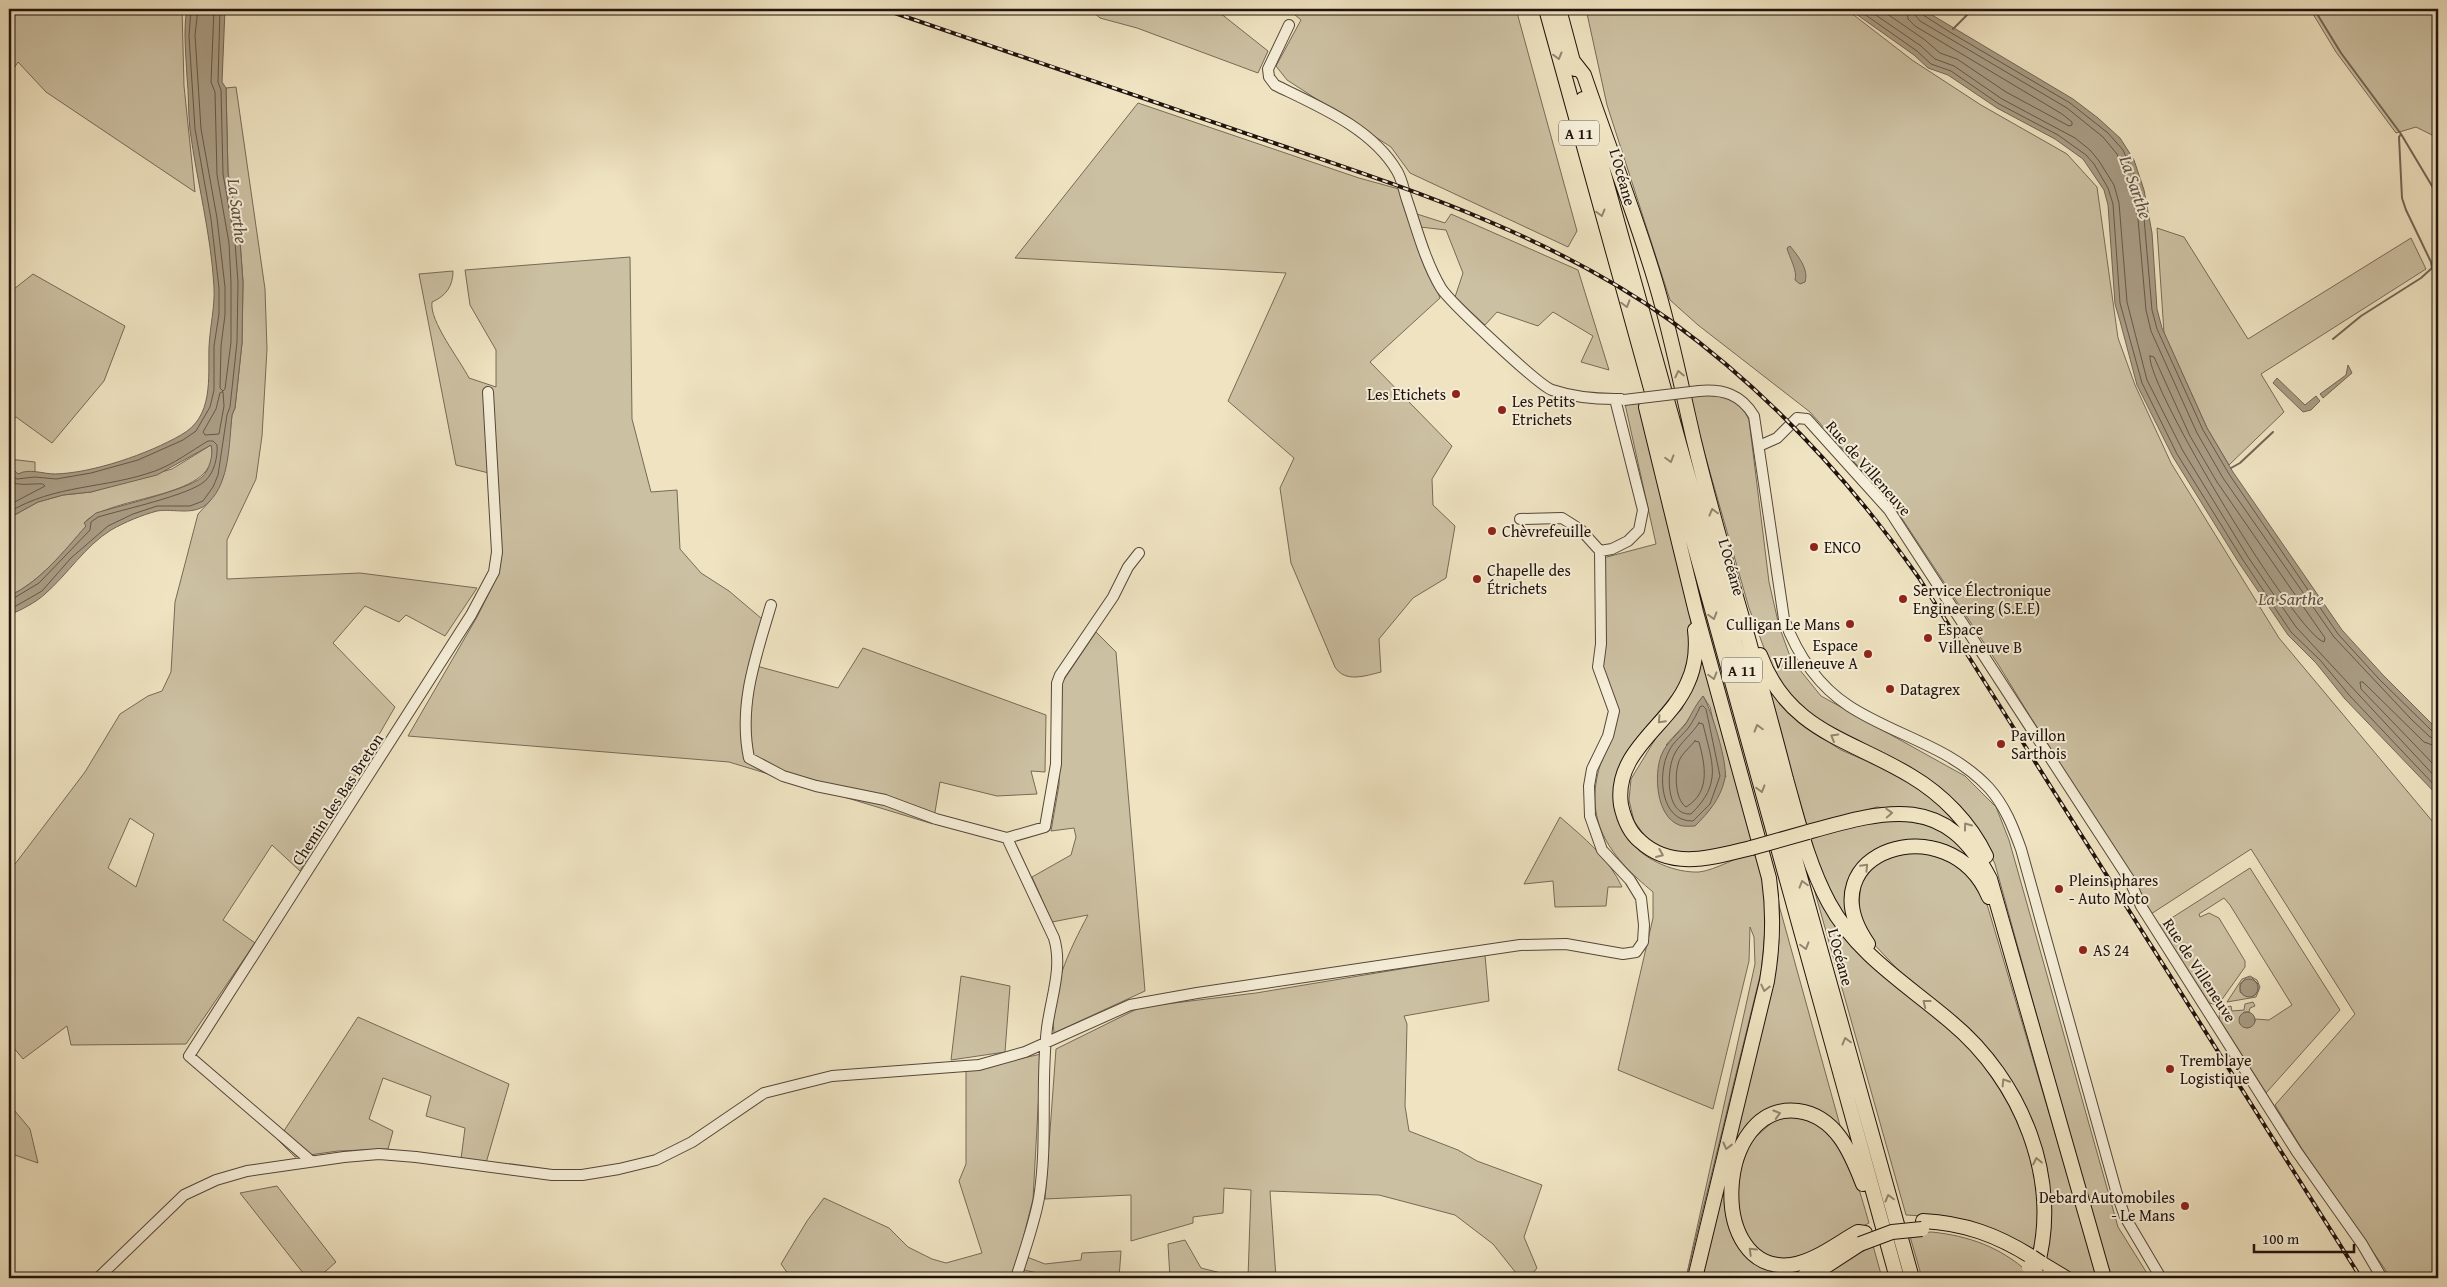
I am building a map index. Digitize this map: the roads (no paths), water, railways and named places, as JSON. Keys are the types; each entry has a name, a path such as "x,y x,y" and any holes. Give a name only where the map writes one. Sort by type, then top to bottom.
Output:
{"highway":[{"name":"L’Océane","path":"1546,9 1642,362 1897,1278"},
{"name":"L’Océane","path":"1559,9 1912,1278"},
{"path":"1573,61 1584,75 1657,287 1705,484 1796,815 1816,878 1831,907 1848,932 1879,964 1952,1022 1980,1050 2003,1079 2024,1116 2037,1157 2043,1197 2041,1242 2035,1270"},
{"path":"1642,362 1640,381 1696,612 1769,878 1773,942 1767,981 1695,1278"},
{"path":"1726,559 1732,569 1763,662 1784,697 1800,713 1833,738 1903,771 1925,785 1965,822 1982,847 1999,889 2026,1004"},
{"path":"1696,612 1694,622 1696,651 1688,683 1679,699 1643,740 1622,779 1620,796 1626,824 1634,836 1646,847 1672,859 1703,859 1751,848 1869,815 1896,813 1928,818 1953,831 1972,849 1990,879 2104,1278"},
{"path":"1902,983 1900,978 1869,946 1856,925 1852,904 1854,888 1859,872 1883,851 1913,846 1935,849 1957,859 1974,872 1986,890 2026,1004"},
{"path":"1890,1254 1874,1221 1854,1162 1844,1143 1831,1127 1816,1117 1796,1111 1779,1112 1759,1122 1742,1146 1734,1168 1731,1193 1737,1230 1748,1248 1763,1260 1772,1264 1790,1265 1860,1236 1892,1232 1922,1225 1954,1231 1990,1242 2035,1270 2066,1278"},
{"path":"1802,1278 1826,1257 1860,1236"},
{"path":"1811,1278 1860,1236"}],"street":[{"path":"1289,25 1268,69 1269,77 1276,85 1334,115 1370,139 1389,160 1398,172 1424,251 1442,289 1528,374 1550,389 1586,399 1620,399 1699,391 1724,391 1747,405 1754,416 1784,619 1793,642 1802,659 1827,690 1849,707 1946,754 1971,771 2002,804 2021,849 2117,1194 2125,1217 2161,1278"},
{"name":"Chemin des Bas Breton","path":"311,1161 189,1056 410,712 470,615 494,572 497,552 488,392"},
{"path":"1600,551 1612,550 1628,541 1639,530 1643,510 1620,399"},
{"name":"Rue de Villeneuve","path":"1759,446 1777,438 1797,418 1807,419 1889,510 2129,879 2141,906 2297,1152 2362,1244 2382,1278"},
{"path":"98,1278 184,1195 216,1180 248,1170 379,1154 552,1175 582,1175 656,1160 692,1142 764,1093 832,1076 979,1065 1025,1052 1130,1006 1197,993 1520,945 1566,944 1623,954 1636,952 1642,942 1644,925 1641,898 1630,880 1602,850 1590,816 1589,786 1592,769 1608,736 1614,711 1598,668 1601,636 1600,551 1581,530 1562,518 1520,519"},
{"path":"771,605 749,685 745,738 749,758 783,776 816,786 885,800 936,819 1007,838 1045,827 1056,764 1058,683 1060,675 1114,596 1128,567 1139,553"},
{"path":"1007,838 1054,938 1058,952 1058,964 1047,1029 1038,1198 1016,1278"}],"water":[{"name":"La Sarthe","path":"187,9 225,9 222,82 226,88 228,173 240,241 243,282 242,343 225,473 216,493 203,507 191,511 157,511 111,530 93,544 41,597 9,615 9,596 31,583 51,565 86,526 84,523 96,513 183,487 202,477 207,471 210,462 211,445 157,475 91,492 63,495 38,502 9,518 9,471 13,469 18,474 27,471 55,474 70,473 120,461 153,449 181,435 192,427 204,407 208,384 214,287 207,227 190,130 185,43"},
{"name":"La Sarthe","path":"1849,9 1922,9 2073,99 2120,138 2134,160 2144,190 2152,233 2157,309 2162,328 2207,428 2233,472 2342,630 2383,675 2438,730 2438,796 2345,699 2316,663 2288,635 2239,563 2173,457 2137,385 2115,304 2108,205 2104,190 2083,159 2055,139 1997,108 1948,75 1928,68 1914,55"},
{"path":"1790,246 1804,268 1805,282 1800,284 1795,280 1794,268 1787,248"},
{"path":"2348,365 2352,373 2323,398 2320,394 2346,375"},
{"path":"2277,378 2305,405 2316,396 2320,401 2311,410 2303,412 2273,383"},
{"path":"1703,696 1718,736 1724,761 1725,778 1714,804 1705,815 1695,826 1682,826 1671,820 1661,804 1658,784 1659,764 1666,746 1687,722"},
{"path":"2245,979 2253,979 2258,984 2256,995 2245,997 2240,992 2240,984"},
{"path":"2244,1012 2250,1012 2255,1017 2253,1026 2244,1028 2239,1023 2239,1017"}],"waterway":[{"path":"1953,29 1973,9"},
{"path":"2314,9 2341,53 2401,134 2438,196"},
{"path":"2333,339 2361,316 2421,278 2432,268 2402,198 2399,137 2401,134"},
{"path":"2231,468 2240,463 2273,432"}],"railway":[{"path":"883,9 1429,197 1479,217 1529,239 1625,291 1671,321 1741,377 1806,439 1836,472 1865,506 1919,578 2361,1278"}],"place":[{"name":"Les Etichets","path":"1456,394"},
{"name":"Les Petits Etrichets","path":"1502,410"},
{"name":"Chèvrefeuille","path":"1492,531"},
{"name":"ENCO","path":"1814,547"},
{"name":"Chapelle des Étrichets","path":"1477,579"},
{"name":"Service Électronique Engineering (S.E.E)","path":"1903,599"},
{"name":"Culligan Le Mans","path":"1850,624"},
{"name":"Espace Villeneuve B","path":"1928,638"},
{"name":"Espace Villeneuve A","path":"1868,654"},
{"name":"Datagrex","path":"1890,689"},
{"name":"Pavillon Sarthois","path":"2001,744"},
{"name":"Pleins phares - Auto Moto","path":"2059,889"},
{"name":"AS 24","path":"2083,950"},
{"name":"Tremblaye Logistique","path":"2170,1069"},
{"name":"Debard Automobiles - Le Mans","path":"2185,1206"}]}
